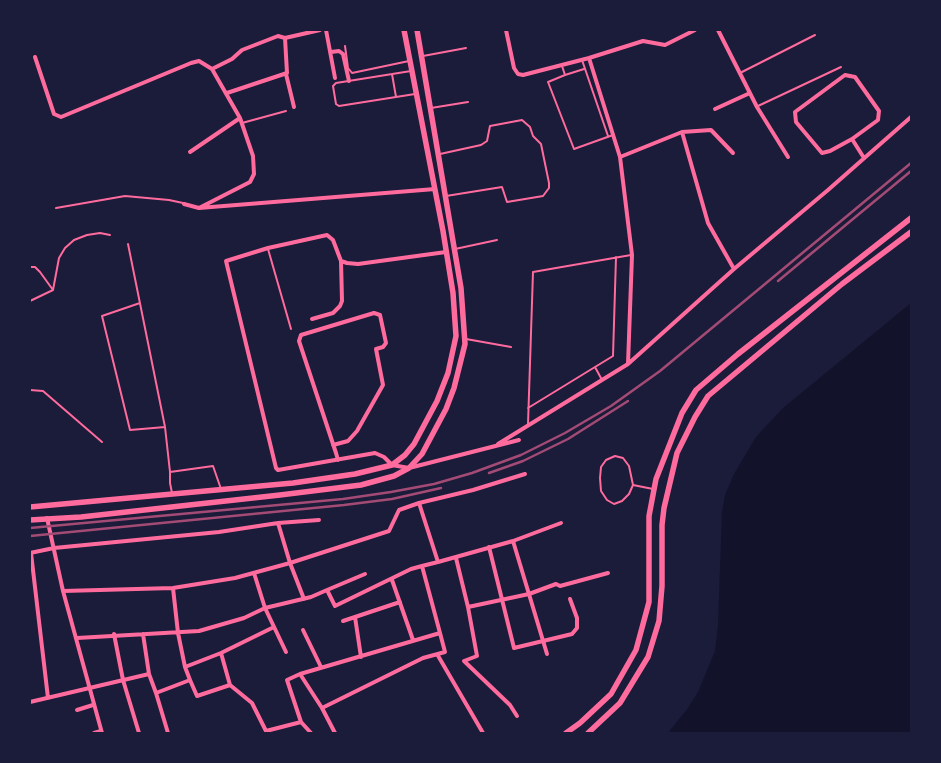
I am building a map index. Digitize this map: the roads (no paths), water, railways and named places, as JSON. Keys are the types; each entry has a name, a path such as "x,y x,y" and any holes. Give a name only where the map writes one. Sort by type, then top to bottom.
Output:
{"main road":[{"path":"30,507 292,483 355,474 392,465 405,455 414,444 437,401 450,366 456,336 453,293 435,189 404,30"},
{"path":"30,520 112,514 361,485 389,478 409,468 422,454 446,408 454,388 465,339 461,288 417,30"},
{"path":"566,733 580,723 612,694 636,650 649,602 649,516 656,479 668,445 685,407 696,390 730,361 911,218"},
{"path":"588,733 620,703 648,657 659,621 662,586 662,525 677,453 695,417 708,396 842,284 911,232"},
{"path":"730,361 738,370"}],"street":[{"path":"212,69 232,59 242,50 278,36 284,38 320,30"},
{"path":"326,30 335,78"},
{"path":"506,30 514,68 518,74 523,75 582,60 643,41 665,45 695,30"},
{"path":"718,30 756,107 788,156"},
{"path":"227,93 289,72 284,38"},
{"path":"331,52 339,50 343,54 349,81"},
{"path":"35,57 54,114 61,117 192,63 200,61 212,69 240,118 253,156 254,174 250,182 199,208"},
{"path":"589,58 620,157 632,255 628,364"},
{"path":"286,74 294,107"},
{"path":"845,74 855,77 879,111 878,120 852,139 830,152 822,153 796,122 795,112 845,74"},
{"path":"715,109 750,93"},
{"path":"494,446 628,364 734,269 911,117"},
{"path":"190,152 240,118"},
{"path":"620,157 682,132 711,130 733,153"},
{"path":"682,132 708,224 734,269"},
{"path":"852,139 864,158"},
{"path":"184,204 199,208 435,189"},
{"path":"312,319 332,313 342,301 340,261 333,240 327,235 268,248 226,261 276,468 278,470 376,453 384,457 392,465 409,468 519,440"},
{"path":"340,261 358,264 446,252"},
{"path":"333,445 348,441 357,431 383,385 376,349 383,347 386,342 380,315 374,313 301,335 299,341 333,445 338,460"},
{"path":"63,591 173,588 235,578 290,563 390,531 399,510 419,503 474,490 525,474"},
{"path":"419,503 438,562"},
{"path":"47,518 63,591 77,638 93,705 102,732 94,733"},
{"path":"48,698 31,553 54,548 219,532 278,522 319,520"},
{"path":"278,522 290,563 304,599"},
{"path":"327,590 335,606 411,570 513,541 560,523"},
{"path":"513,541 545,641 547,654"},
{"path":"488,547 514,648 572,634 576,628 577,618 570,599"},
{"path":"456,558 468,607 477,656 464,661 510,705 517,716"},
{"path":"322,708 423,658 445,652 422,566"},
{"path":"254,573 265,608 286,652"},
{"path":"468,607 501,598 529,594 556,584 560,586 608,573"},
{"path":"77,638 114,634 178,633 199,631 224,625 265,608 304,599 365,574"},
{"path":"392,580 413,640"},
{"path":"173,588 178,633 185,667 196,696 230,685"},
{"path":"343,621 400,602"},
{"path":"355,618 361,657"},
{"path":"185,667 221,653 274,627"},
{"path":"303,630 321,667"},
{"path":"311,733 301,722 288,680 321,667 361,657 440,633"},
{"path":"114,634 123,680 139,733"},
{"path":"142,634 149,674 168,733"},
{"path":"221,653 230,685 252,703 266,731 301,722"},
{"path":"437,654 483,733"},
{"path":"30,702 149,674"},
{"path":"300,674 322,708 335,733"},
{"path":"156,694 190,680"},
{"path":"77,710 93,705"}],"lane":[{"path":"740,73 815,35"},
{"path":"345,46 348,68 352,73 410,61"},
{"path":"422,56 466,48"},
{"path":"582,60 608,136"},
{"path":"562,65 565,75"},
{"path":"756,107 841,67"},
{"path":"584,68 548,82 574,149 614,134"},
{"path":"412,71 334,84 337,106 416,94"},
{"path":"392,74 396,97"},
{"path":"430,108 468,102"},
{"path":"242,123 286,111"},
{"path":"438,154 481,145 487,141 490,126 522,120 530,127 533,136 541,144 549,183 549,188 543,196 507,202 502,187 445,196"},
{"path":"56,208 125,196 169,200 184,204"},
{"path":"53,290 59,258 65,248 74,240 87,235 100,233 110,235"},
{"path":"454,249 497,240"},
{"path":"128,244 165,427 172,494"},
{"path":"268,248 291,329"},
{"path":"528,426 533,272 632,255"},
{"path":"528,408 613,356 616,257"},
{"path":"30,267 35,267 40,272 53,290"},
{"path":"30,301 53,290"},
{"path":"140,303 102,316 130,430 165,427"},
{"path":"465,339 511,347"},
{"path":"595,367 603,380"},
{"path":"30,390 43,391 102,442"},
{"path":"615,456 623,458 629,466 633,485 629,494 622,502 614,504 606,500 601,491 600,478 602,467 606,460 615,456"},
{"path":"170,472 213,466 221,489"},
{"path":"633,485 654,489"}],"railway":[{"path":"30,528 343,499 391,492 434,484 472,473 521,455 565,433 611,406 660,371 911,163"},
{"path":"778,281 911,171"},
{"path":"489,473 523,461 568,439 628,401"},
{"path":"30,536 344,505 392,499 441,488"}]}
